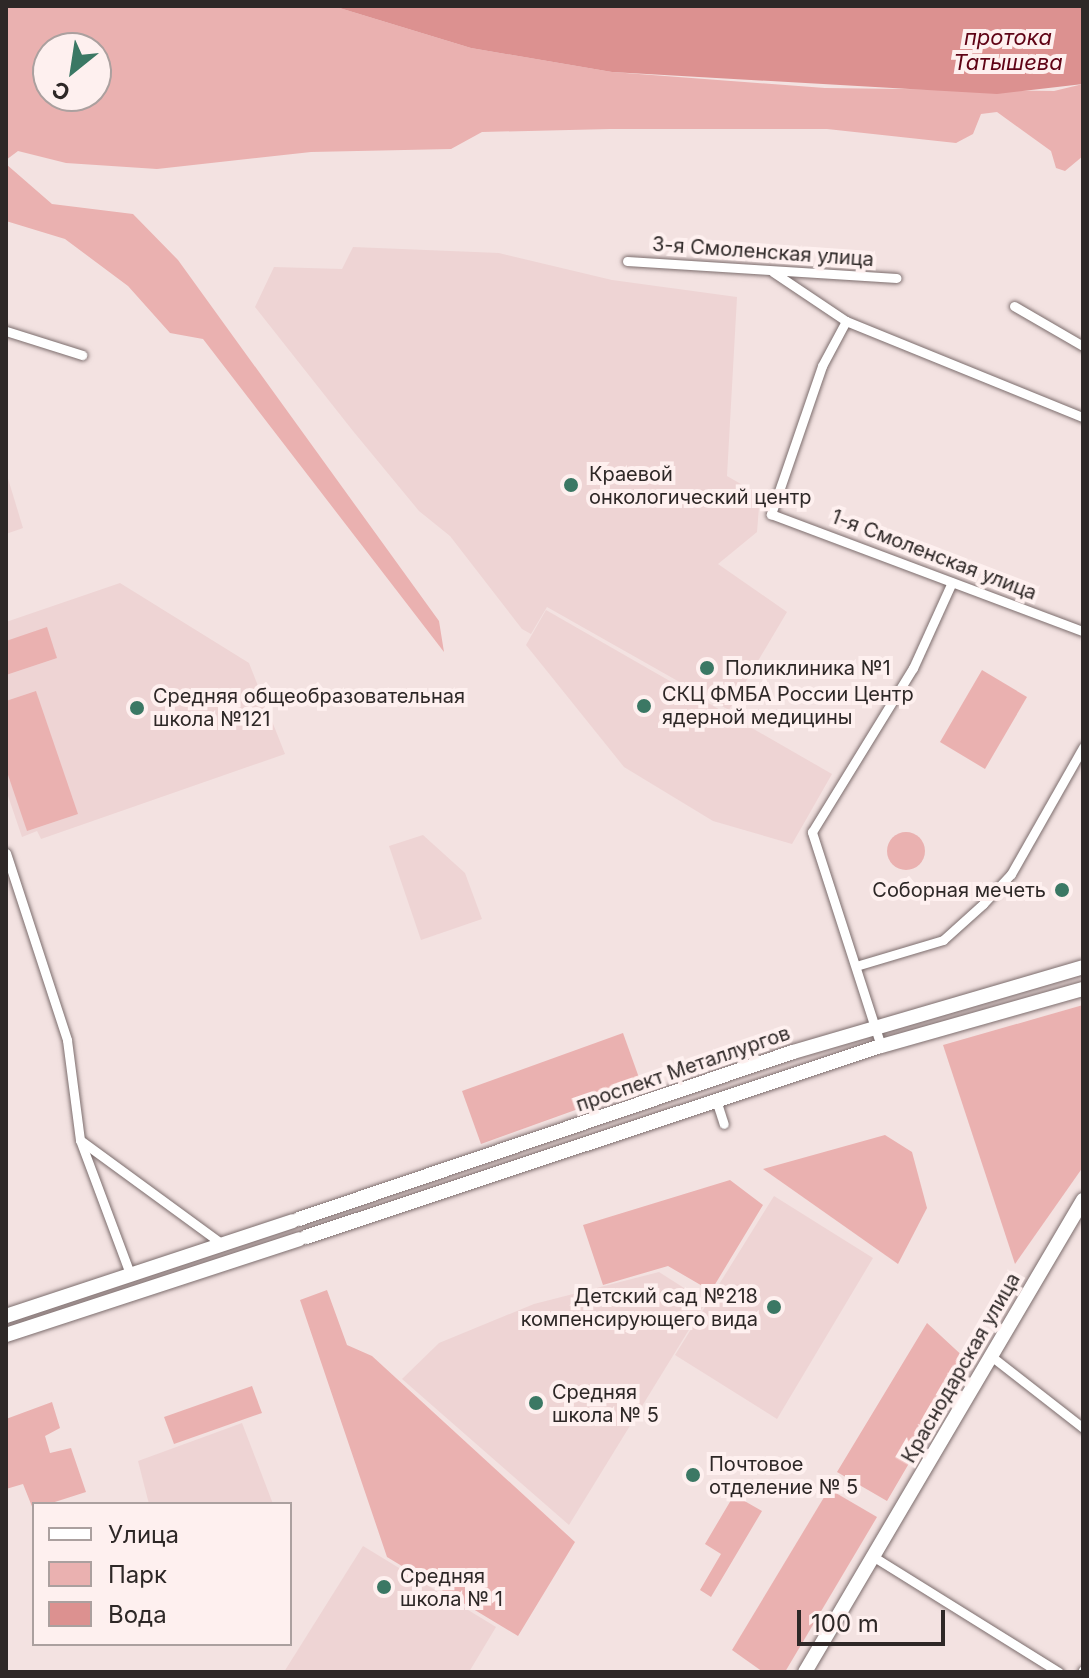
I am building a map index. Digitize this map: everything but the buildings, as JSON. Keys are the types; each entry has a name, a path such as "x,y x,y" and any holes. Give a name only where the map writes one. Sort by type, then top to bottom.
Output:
{"main road":[{"name":"проспект Металлургов","path":"6,1316 875,1027 1083,967"},
{"name":"проспект Металлургов","path":"6,1335 881,1046 1083,989"},
{"name":"Краснодарская улица","path":"805,1672 1083,1200"},
{"path":"130,1274 139,1291"}],"street":[{"name":"3-я Смоленская улица","path":"627,261 896,278"},
{"path":"773,272 846,321 1083,417"},
{"path":"1014,306 1083,346"},
{"name":"1-я Смоленская улица","path":"846,321 822,366 771,514 1083,631"},
{"path":"6,331 82,355"},
{"path":"881,1046 812,832 913,668 952,582"},
{"path":"856,966 943,940 983,904 1011,874 1083,747"},
{"path":"6,853 67,1040 80,1140 130,1274"},
{"path":"716,1100 724,1124"},
{"path":"80,1140 222,1244"},
{"path":"991,1356 1083,1428"},
{"path":"874,1557 1059,1672"}],"shaded area":[{"name":"Краевой онкологический центр","path":"353,247 499,253 612,280 737,297 727,476 760,495 757,532 718,564 787,612 729,710 547,607 531,634 522,629 450,536 419,511 353,431 255,307 274,267 342,269"},
{"path":"6,472 23,528 6,534"},
{"name":"Средняя общеобразовательная школа №121","path":"120,583 249,663 285,754 41,839 37,831 22,837 6,790 6,622"},
{"name":"СКЦ ФМБА России Центр ядерной медицины","path":"546,610 832,774 792,844 713,821 624,767 526,645"},
{"path":"423,835 465,873 482,919 421,940 389,846"},
{"name":"Детский сад №218 компенсирующего вида","path":"774,1196 873,1258 777,1419 675,1355"},
{"name":"Средняя школа № 5","path":"659,1272 706,1302 569,1525 402,1379 439,1343 534,1304"},
{"path":"242,1423 272,1502 148,1502 138,1461"},
{"name":"Средняя школа № 1","path":"363,1546 496,1627 469,1672 284,1672"}],"green space":[{"path":"6,6 333,6 471,48 612,72 825,88 1054,91 1083,84 1083,156 1065,171 1056,168 1051,151 997,112 981,114 973,134 956,143 827,129 482,132 451,149 311,152 157,169 66,163 18,151 6,160"},
{"path":"6,164 52,204 133,214 178,260 439,621 444,652 203,339 170,333 128,286 65,239 6,221"},
{"path":"47,627 57,658 6,675 6,641"},
{"path":"982,670 1027,697 985,769 940,742"},
{"path":"36,691 78,814 27,831 6,769 6,701"},
{"path":"906,832 919,838 925,851 919,864 906,870 893,864 887,851 893,838"},
{"path":"1083,1005 1083,1167 1015,1264 943,1045"},
{"path":"623,1033 642,1086 481,1144 462,1091"},
{"path":"885,1135 912,1152 927,1208 898,1264 763,1169"},
{"path":"730,1180 763,1205 711,1291 668,1266 603,1285 583,1225"},
{"path":"327,1290 347,1345 372,1356 575,1542 518,1636 387,1557 300,1300"},
{"path":"927,1323 968,1361 928,1409 922,1441 887,1501 837,1472"},
{"path":"252,1386 262,1413 174,1444 164,1417"},
{"path":"52,1402 60,1428 45,1436 50,1453 71,1448 86,1492 55,1502 32,1502 32,1506 23,1484 6,1489 6,1419"},
{"path":"829,1489 877,1517 785,1672 763,1672 732,1650"},
{"path":"734,1495 762,1511 711,1597 700,1590 721,1554 705,1544"}],"water":[{"name":"протока Татышева","path":"333,6 1083,6 1083,84 997,94 612,72 471,48"}],"place":[{"name":"Краевой онкологический центр","path":"571,485"},
{"name":"Поликлиника №1","path":"707,668"},
{"name":"СКЦ ФМБА России Центр ядерной медицины","path":"644,706"},
{"name":"Средняя общеобразовательная школа №121","path":"137,708"},
{"name":"Соборная мечеть","path":"1062,890"},
{"name":"Детский сад №218 компенсирующего вида","path":"774,1307"},
{"name":"Средняя школа № 5","path":"536,1403"},
{"name":"Почтовое отделение № 5","path":"693,1475"},
{"name":"Средняя школа № 1","path":"384,1587"}]}
